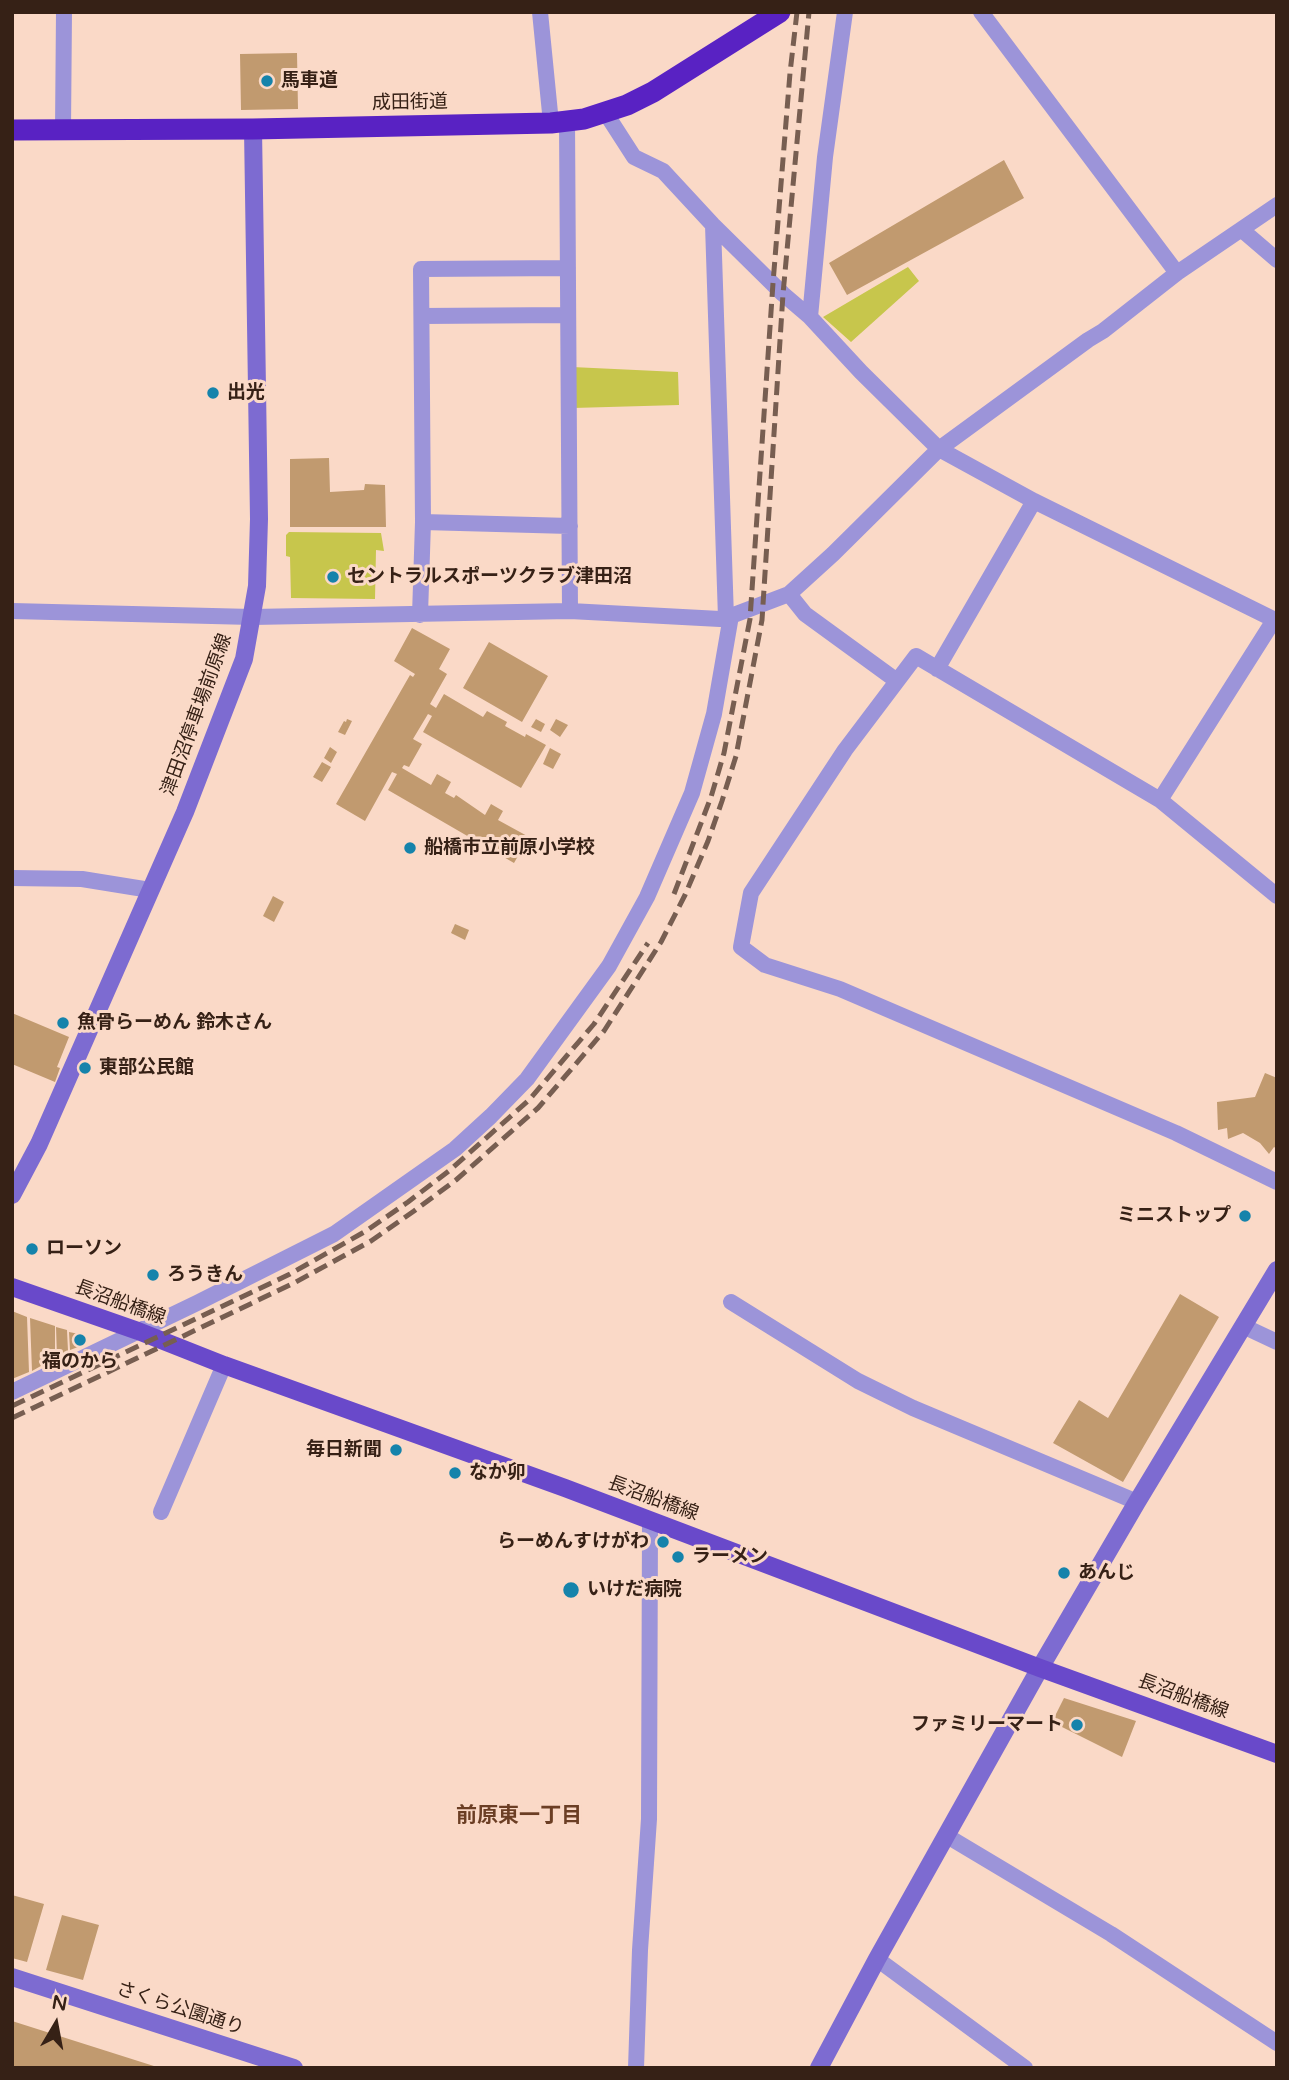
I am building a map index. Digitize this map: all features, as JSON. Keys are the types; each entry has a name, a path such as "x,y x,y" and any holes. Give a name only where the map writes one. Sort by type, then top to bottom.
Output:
{"highway":[{"name":"成田街道","path":"12,130 253,129 559,122 628,105 779,12"}],"main road":[{"name":"長沼船橋線","path":"12,1287 565,1488 1040,1668 1277,1754"}],"street":[{"path":"63,129 64,12"},
{"path":"540,12 559,122 568,268 570,611"},
{"path":"810,317 825,157 845,12"},
{"path":"981,12 1177,273"},
{"path":"605,112 634,157 663,172 939,449 1034,501 1275,621 1160,800"},
{"name":"津田沼停車場前原線","path":"12,1195 39,1144 185,812 244,659 257,586 259,519 253,129"},
{"path":"12,611 253,617 570,611 729,617 789,594 939,449 1103,331 1177,273 1277,205"},
{"path":"12,1392 334,1234 454,1149 527,1079 609,966 647,897 691,793 714,714 729,617 713,225"},
{"path":"1242,230 1277,260"},
{"path":"420,615 423,522 421,269 568,268"},
{"path":"422,316 568,315"},
{"path":"937,669 1034,501"},
{"path":"423,522 569,526"},
{"path":"789,594 805,614 897,681"},
{"path":"1277,896 1160,800 916,656 845,750 751,893 741,947 765,965 840,989 1176,1133 1277,1182"},
{"path":"12,878 82,879 150,890"},
{"path":"819,2068 1040,1668 1277,1270"},
{"path":"731,1302 858,1381 913,1408 1137,1502"},
{"path":"1243,1326 1277,1342"},
{"path":"161,1512 224,1365"},
{"path":"636,2068 640,1950 649,1819 650,1521"},
{"path":"947,1836 1274,2035"},
{"path":"877,1959 1025,2068"},
{"name":"さくら公園通り","path":"12,1977 294,2068"}],"shaded area":[{"path":"908,267 919,281 851,342 823,317"},
{"path":"572,367 678,372 679,405 573,408"},
{"name":"セントラルスポーツクラブ津田沼","path":"289,532 381,533 384,551 376,550 375,599 291,598 290,557 286,556 286,535"}],"building":[{"path":"297,53 298,109 241,110 240,54"},
{"path":"1004,160 1024,198 847,295 829,263"},
{"name":"セントラルスポーツクラブ津田沼","path":"329,458 330,492 364,490 365,484 385,485 386,527 290,527 290,459"},
{"path":"412,628 450,649 439,669 447,674 430,704 436,708 444,694 483,717 487,711 507,722 505,726 546,745 521,788 423,732 432,716 428,714 413,739 422,744 409,767 404,765 402,768 431,785 437,774 451,782 445,793 454,798 456,795 485,815 491,804 503,811 498,820 529,837 514,863 388,790 397,774 392,772 365,821 336,804 410,675 413,677 415,674 394,661"},
{"path":"489,642 548,676 522,722 463,688"},
{"path":"347,719 352,721 345,735 338,732"},
{"path":"536,719 545,724 541,732 531,727"},
{"path":"556,719 568,725 560,737 550,730"},
{"path":"330,747 337,752 331,763 324,758"},
{"path":"550,748 561,754 553,769 543,764"},
{"path":"322,762 331,767 322,782 313,777"},
{"path":"273,896 284,902 274,922 263,916"},
{"path":"455,924 469,930 465,940 451,933"},
{"path":"12,1013 69,1037 57,1067 60,1068 55,1082 12,1064"},
{"path":"1265,1073 1277,1078 1277,1149 1274,1147 1269,1154 1260,1143 1243,1133 1228,1139 1227,1128 1218,1130 1217,1102 1255,1097"},
{"path":"1180,1294 1219,1317 1123,1482 1053,1443 1079,1400 1108,1418"},
{"path":"12,1311 27,1317 29,1372 12,1379"},
{"path":"30,1318 55,1326 55,1358 32,1371"},
{"path":"56,1327 67,1330 68,1351 57,1357"},
{"path":"69,1332 84,1335 86,1344 70,1350"},
{"path":"1064,1698 1136,1721 1122,1757 1052,1722"},
{"path":"12,1895 44,1904 27,1962 12,1958"},
{"path":"62,1915 99,1925 83,1980 46,1970"},
{"path":"12,2021 157,2067 157,2068 12,2068"}],"railway":[{"path":"674,894 711,797 724,753 750,619 773,283 797,12"},
{"path":"12,1418 294,1283 371,1241 414,1211 456,1180 538,1108 604,1031 661,942 685,895 722,801 736,756 762,620 783,294 809,12"},
{"path":"12,1406 290,1274 366,1231 408,1202 450,1170 529,1100 594,1024 648,943"}],"place":[{"name":"馬車道","path":"267,81"},
{"name":"出光","path":"213,393"},
{"name":"セントラルスポーツクラブ津田沼","path":"333,577"},
{"name":"船橋市立前原小学校","path":"410,848"},
{"name":"魚骨らーめん 鈴木さん","path":"63,1023"},
{"name":"東部公民館","path":"85,1068"},
{"name":"ミニストップ","path":"1245,1216"},
{"name":"ローソン","path":"32,1249"},
{"name":"ろうきん","path":"153,1275"},
{"name":"福のから","path":"80,1340"},
{"name":"毎日新聞","path":"396,1450"},
{"name":"なか卯","path":"455,1473"},
{"name":"らーめんすけがわ","path":"663,1542"},
{"name":"ラーメン","path":"678,1557"},
{"name":"あんじ","path":"1064,1573"},
{"name":"いけだ病院","path":"571,1590"},
{"name":"ファミリーマート","path":"1077,1725"}],"district":[{"name":"前原東一丁目","path":"519,1816"}]}
